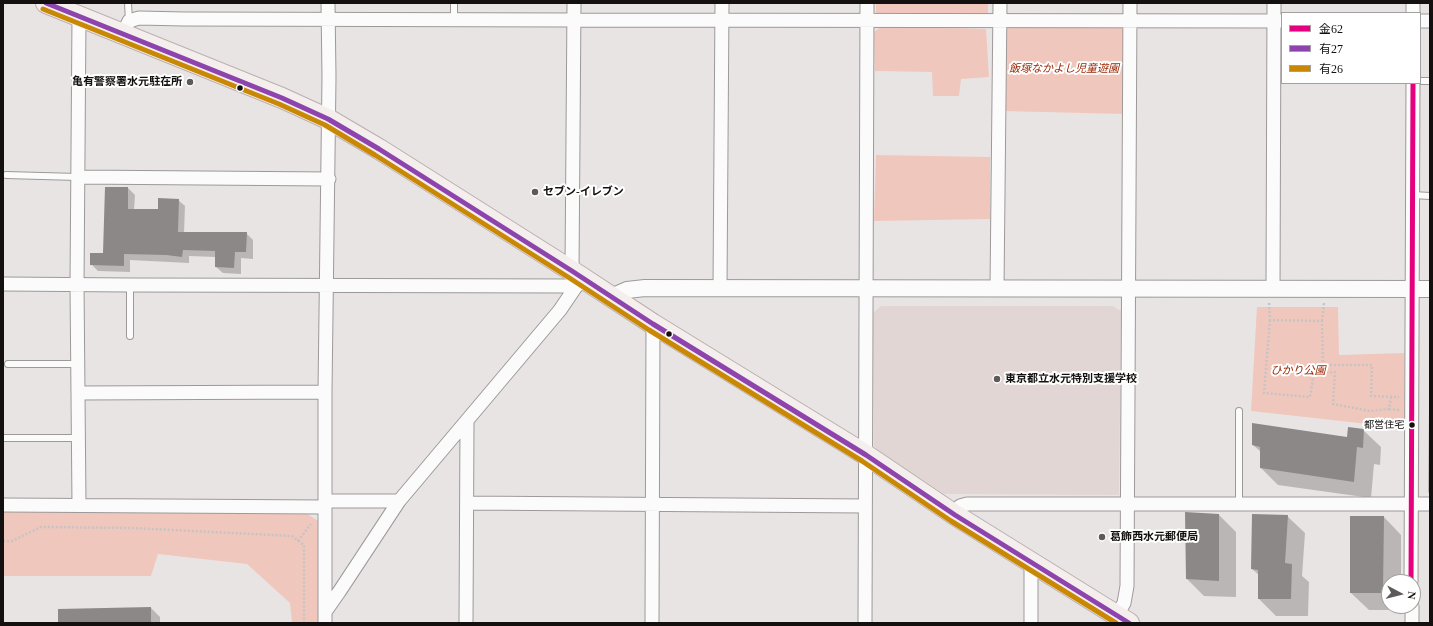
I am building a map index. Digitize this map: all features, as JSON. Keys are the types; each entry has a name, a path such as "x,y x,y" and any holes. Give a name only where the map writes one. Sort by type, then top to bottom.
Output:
{"main road":[{"path":"46,3 79,17 126,28 328,119 379,149 577,278 611,297 866,456 955,515 1123,619"}],"street":[{"path":"325,617 325,392 329,179 328,3"},
{"path":"325,617 398,501 560,310 577,278 574,3"},
{"path":"720,287 722,3"},
{"path":"865,623 867,3"},
{"path":"998,288 1000,3"},
{"path":"1123,619 1127,586 1128,503 1130,3"},
{"path":"1271,289 1278,21 1274,3"},
{"path":"79,17 77,284 79,505"},
{"path":"126,28 139,18 1278,21"},
{"path":"1412,574 1413,84"},
{"path":"78,178 329,179"},
{"path":"3,284 327,286 577,278"},
{"path":"611,297 636,288 720,287 865,289 1430,289"},
{"path":"652,623 653,324"},
{"path":"78,393 325,392"},
{"path":"466,623 467,421"},
{"path":"3,505 325,504 398,501"},
{"path":"467,504 865,506"},
{"path":"955,515 960,506 967,504 1430,504"},
{"path":"1031,562 1031,623"}],"lane":[{"path":"126,28 128,3"},
{"path":"454,3 454,20"},
{"path":"6,175 78,178"},
{"path":"1413,195 1430,196"},
{"path":"130,285 130,336"},
{"path":"8,364 78,364"},
{"path":"1239,411 1239,503"},
{"path":"3,438 78,438"}],"path":[{"path":"1271,289 1264,393 1310,397 1314,373 1335,372 1333,404 1370,410 1389,409 1391,397"},
{"path":"1270,320 1322,320 1323,365 1372,365 1371,396 1412,398"},
{"path":"3,542 12,541 41,527 133,528 292,536 304,546 304,623"}],"shaded area":[{"name":"東京都立水元特別支援学校","path":"881,306 1113,306 1121,311 1119,495 944,494 877,450 874,446 873,313"}],"green space":[{"path":"876,3 988,3 988,16 876,13"},
{"name":"飯塚なかよし児童遊園","path":"1125,23 1125,114 1002,111 1003,25"},
{"path":"882,26 986,29 989,77 961,79 959,96 933,96 932,72 875,71 874,32"},
{"path":"876,155 990,157 990,219 874,221"},
{"name":"ひかり公園","path":"1257,307 1338,307 1339,355 1404,353 1404,428 1251,411"},
{"path":"3,511 306,513 318,521 318,623 292,623 290,603 247,564 158,554 151,576 3,576"}],"building":[{"path":"105,187 128,187 128,209 158,209 158,198 179,199 178,232 247,232 246,252 235,252 234,268 215,267 215,251 183,250 182,257 124,254 124,266 90,265 90,253 103,253"},
{"path":"1252,423 1347,437 1348,427 1364,429 1363,448 1357,447 1354,482 1260,468 1260,447 1252,445"},
{"path":"1185,512 1219,514 1219,581 1186,579"},
{"path":"1252,514 1288,515 1285,563 1292,564 1291,599 1258,599 1258,570 1251,569"},
{"path":"1350,516 1384,516 1383,574 1381,574 1381,593 1350,593"},
{"path":"151,607 151,623 58,623 58,609"}],"transit line":[{"name":"有27","path":"46,3 282,98 328,119 379,149 653,324 866,455 955,515 1129,623"},
{"name":"有26","path":"43,9 279,104 325,125 568,277 649,330 862,461 951,521 1116,623"},
{"name":"金62","path":"1411,574 1413,84"}],"place":[{"name":"亀有警察署水元駐在所","path":"190,82"},
{"name":"セブン-イレブン","path":"535,192"},
{"name":"東京都立水元特別支援学校","path":"997,379"},
{"name":"都営住宅","path":"1412,425"},
{"name":"葛飾西水元郵便局","path":"1102,537"}]}
